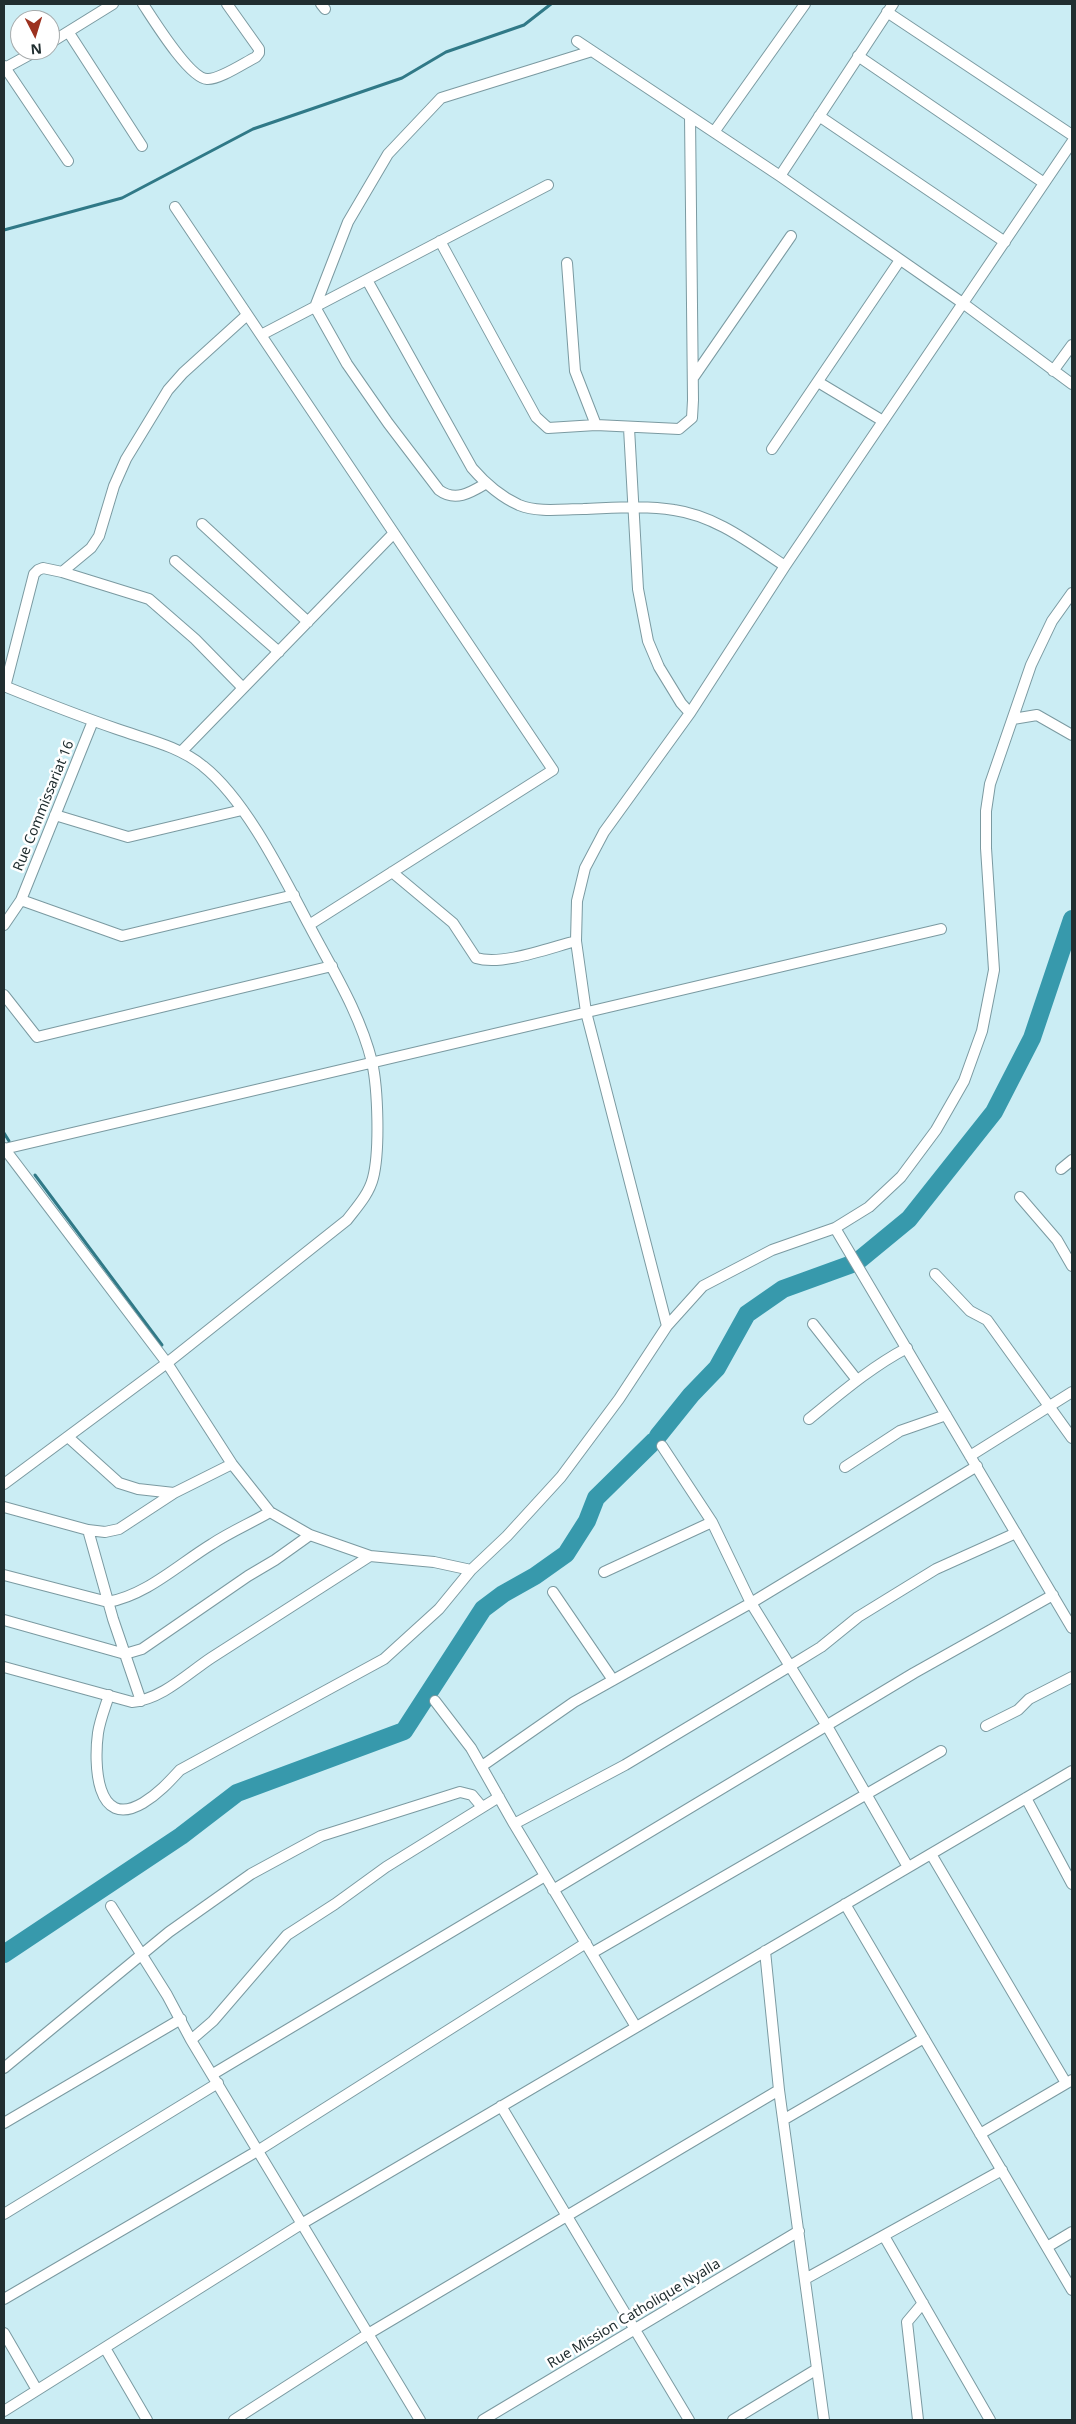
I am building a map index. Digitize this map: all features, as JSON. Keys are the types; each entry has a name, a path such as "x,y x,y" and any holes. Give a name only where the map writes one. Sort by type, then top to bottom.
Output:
{"street":[{"path":"60,38 113,4"},
{"path":"143,4 174,50 198,76 205,79 214,78 256,58 259,53 227,4"},
{"path":"714,132 804,4"},
{"path":"780,176 890,8 1072,135"},
{"path":"69,33 142,146"},
{"path":"577,41 780,176 964,304 1072,384"},
{"path":"315,307 348,222 388,154 441,98 592,51"},
{"path":"858,56 1044,183"},
{"path":"18,60 4,67 68,161"},
{"path":"440,241 536,417 543,425 557,428 596,425 679,429 692,418 690,116"},
{"path":"819,116 1005,242"},
{"path":"667,1326 586,1012 576,941 577,901 586,868 604,832 690,712 785,566 1072,142"},
{"path":"261,335 548,185"},
{"path":"175,208 553,770 309,925"},
{"path":"693,378 791,236"},
{"path":"772,449 900,260"},
{"path":"566,263 575,371 596,425"},
{"path":"367,280 472,468 485,484 520,505 548,510 632,507 675,510 705,518 726,527 785,566"},
{"path":"315,307 347,364 388,423 439,490 447,496 454,497 473,491 485,484"},
{"path":"62,572 92,548 99,536 114,486 126,459 168,390 247,315"},
{"path":"1053,371 1072,345"},
{"path":"818,382 883,422"},
{"path":"629,428 638,589 648,641 659,667 681,703 690,712"},
{"path":"202,524 308,622"},
{"path":"181,752 394,533"},
{"path":"175,561 279,652"},
{"path":"4,1484 167,1363 347,1220 362,1200 373,1179 378,1132 372,1062 352,1004 294,895 224,784 202,764 181,752 93,721 5,686 34,574 44,568 150,599 194,639 243,688"},
{"path":"109,1696 98,1731 96,1760 101,1793 109,1804 120,1810 131,1808 159,1792 180,1770 384,1659 439,1609 471,1570 507,1536 561,1477 619,1399 667,1326 703,1286 772,1250 835,1228 869,1207 901,1177 936,1130 964,1081 982,1031 994,970 986,848 986,811 996,766 1031,665 1052,621 1072,593"},
{"path":"1012,719 1037,715 1072,735"},
{"name":"Rue Commissariat 16","path":"4,925 21,900 93,721"},
{"path":"55,815 128,838 242,810"},
{"path":"392,872 453,923 476,958 485,961 514,957 576,941"},
{"path":"21,900 122,936 294,895"},
{"path":"471,1570 434,1562 370,1556 310,1535 270,1512 232,1464 167,1363 4,1148 940,929"},
{"path":"4,995 38,1037 332,966"},
{"path":"1061,1168 1072,1160"},
{"path":"1020,1198 1057,1240 1072,1266"},
{"path":"835,1228 1072,1628"},
{"path":"935,1274 970,1311 987,1320 1072,1438"},
{"path":"813,1324 857,1380"},
{"path":"809,1419 857,1380 887,1359 907,1348"},
{"path":"970,1456 1072,1392"},
{"path":"845,1467 900,1431 946,1415"},
{"path":"68,1438 119,1483 138,1489 174,1493"},
{"path":"662,1446 712,1522 751,1603 827,1726 908,1868"},
{"path":"4,1507 88,1530 105,1532 119,1529 174,1493 232,1464"},
{"path":"482,1766 574,1702 751,1603 977,1466"},
{"path":"4,1574 108,1602 139,1592 214,1542 270,1512"},
{"path":"604,1572 712,1522"},
{"path":"88,1530 108,1602 141,1701"},
{"path":"514,1824 624,1765 790,1666 821,1647 858,1617 936,1569 1016,1534"},
{"path":"4,1620 125,1654 142,1649 248,1576 276,1560 310,1535"},
{"path":"4,1668 132,1702 141,1701 158,1695 192,1670 370,1556"},
{"path":"553,1592 613,1680"},
{"path":"553,1890 937,1660 1053,1595"},
{"path":"986,1726 1018,1710 1029,1699 1072,1677"},
{"path":"436,1701 482,1766 498,1797 636,2027"},
{"path":"592,1953 941,1751"},
{"path":"4,2411 303,2223 1072,1771"},
{"path":"4,2068 169,1932 251,1874 321,1836 460,1792 472,1795 482,1807"},
{"path":"191,2040 213,2021 287,1935 335,1904 386,1867 498,1797"},
{"path":"1026,1798 1072,1884"},
{"path":"931,1854 1069,2082 980,2134"},
{"path":"4,2214 215,2078 545,1876"},
{"path":"845,1904 1072,2290"},
{"path":"110,1906 181,2019 191,2040 420,2420"},
{"path":"4,2299 259,2150 586,1943"},
{"path":"765,1951 783,2120 824,2420"},
{"path":"4,2123 181,2019"},
{"path":"783,2120 924,2038"},
{"path":"234,2420 368,2334 780,2090"},
{"path":"501,2106 633,2330 689,2420"},
{"path":"805,2279 1002,2170"},
{"name":"Rue Mission Catholique Nyalla","path":"483,2420 798,2231"},
{"path":"1047,2247 1072,2232"},
{"path":"884,2236 990,2420"},
{"path":"918,2420 907,2322 923,2303"},
{"path":"4,2333 37,2390"},
{"path":"105,2348 147,2420"},
{"path":"733,2420 817,2369"}],"waterway":[{"path":"4,230 122,198 253,129 402,78 446,52 524,25 551,4"},
{"path":"858,1261 909,1219 994,1112 1032,1038 1072,919"},
{"path":"4,1133 9,1141"},
{"path":"35,1175 162,1345"},
{"path":"658,1436 691,1395 717,1368 747,1314 783,1289 852,1264"},
{"path":"4,1954 181,1836 237,1793 404,1731 483,1609 566,1554 587,1521 596,1498 654,1441"}]}
